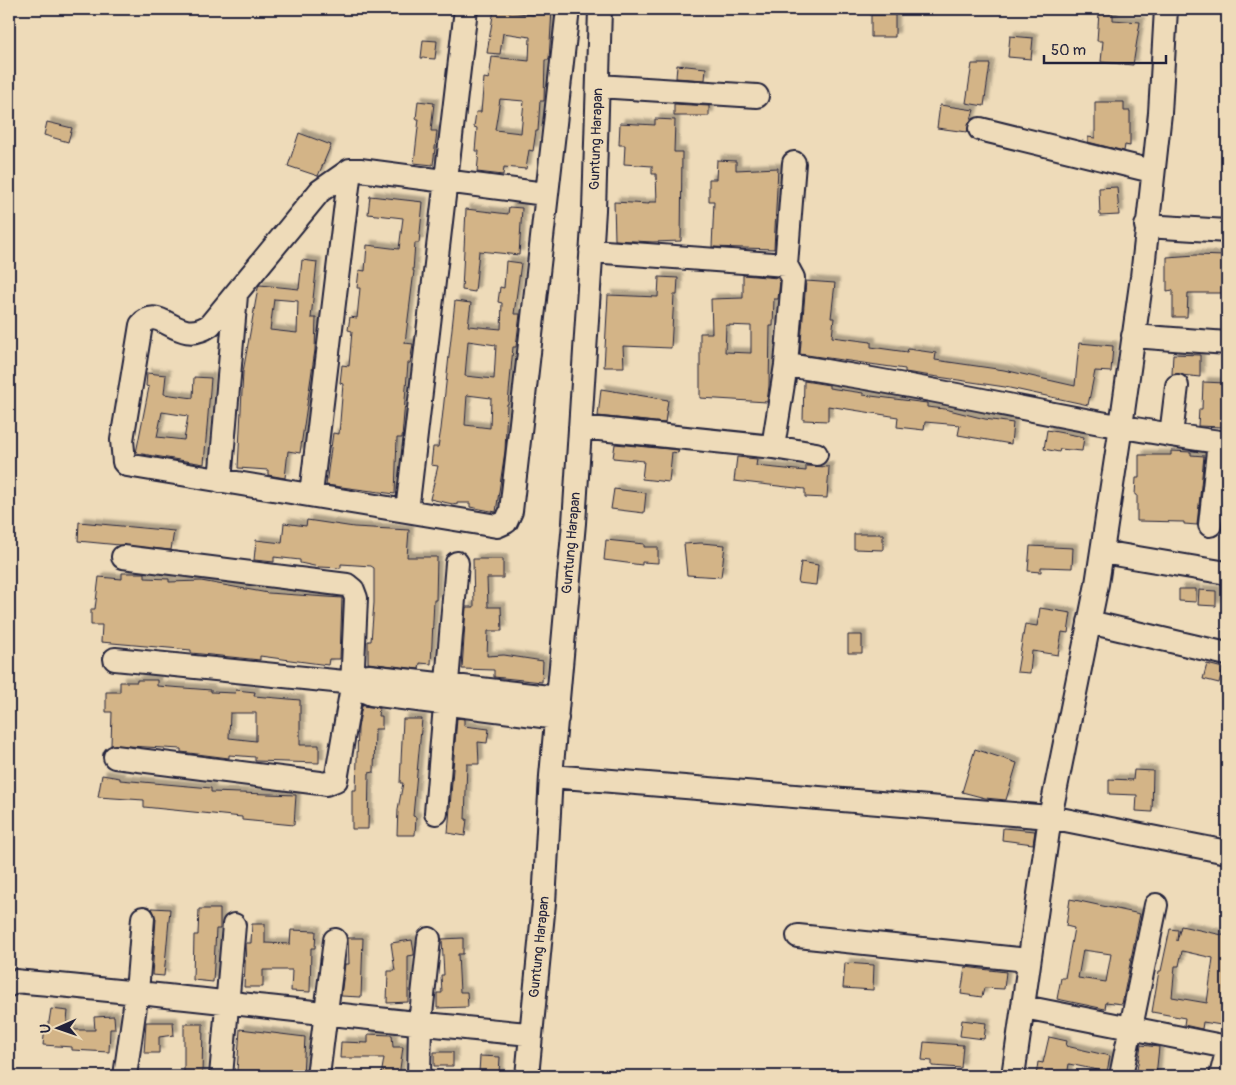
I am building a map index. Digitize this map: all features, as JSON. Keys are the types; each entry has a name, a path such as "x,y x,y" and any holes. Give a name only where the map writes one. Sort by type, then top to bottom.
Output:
{"street":[{"path":"407,511 466,9"},
{"path":"545,194 382,171 350,170 320,191 210,325 197,333 189,332 155,318 147,320 141,325 122,440 122,456 125,464 497,526 504,524 509,516 568,9"},
{"name":"Guntung Harapan","path":"527,1076 544,903 551,776 574,523 591,251 600,9"},
{"path":"1013,1076 1024,1007 1028,960 1050,817 1102,552 1110,488 1121,426 1160,113 1166,9"},
{"path":"598,86 756,96"},
{"path":"980,130 1152,171"},
{"path":"773,447 786,364 793,278 786,265 794,163"},
{"path":"311,494 350,170"},
{"path":"1146,226 1227,231"},
{"path":"591,251 786,265"},
{"path":"220,481 236,295"},
{"path":"1133,336 1227,343"},
{"path":"786,364 1171,436 1223,442 1210,524"},
{"path":"1171,436 1177,386"},
{"path":"580,427 773,447 816,454"},
{"path":"1102,552 1227,573"},
{"path":"115,757 320,783 336,780 349,683 356,598 354,590 347,585 123,557"},
{"path":"436,813 448,694 457,563"},
{"path":"1089,622 1227,654"},
{"path":"116,659 349,683 371,694 448,694 558,708"},
{"path":"551,776 1050,817 1227,852"},
{"path":"1120,1076 1156,905"},
{"path":"125,1076 137,992 143,918"},
{"path":"220,1076 234,925"},
{"path":"798,936 1028,960"},
{"path":"419,1076 420,1024 429,939"},
{"path":"318,1076 335,940"},
{"path":"9,985 15,981 137,992 325,1014 530,1034"},
{"path":"1024,1007 1227,1047"},
{"path":"1221,1076 1227,1052"}],"building":[{"path":"494,9 533,15 536,9 552,9 549,60 545,60 544,101 540,101 538,131 536,131 533,151 529,150 526,169 504,167 503,175 477,172 479,151 475,151 477,128 474,127 476,112 481,112 484,78 489,79 492,57 529,61 530,37 503,33 500,54 487,53","holes":["500,99 524,101 521,133 495,130"]},
{"path":"1099,13 1113,14 1113,20 1140,22 1133,65 1101,62 1103,41 1097,41"},
{"path":"871,15 895,15 895,37 871,37"},
{"path":"1010,36 1033,38 1031,59 1008,57"},
{"path":"423,40 437,41 435,59 421,58"},
{"path":"972,64 990,64 984,106 966,103"},
{"path":"677,65 706,68 705,80 676,78"},
{"path":"418,101 434,103 431,131 437,131 433,165 414,163 419,119 416,119"},
{"path":"1095,102 1124,102 1124,111 1130,111 1130,146 1125,145 1124,151 1088,142 1088,137 1095,138"},
{"path":"674,104 709,106 709,116 674,116"},
{"path":"940,105 974,110 967,132 937,128"},
{"path":"655,119 675,120 674,152 682,152 681,241 615,240 614,202 649,204 649,202 657,202 656,174 652,174 652,166 624,164 625,145 619,145 620,123 655,125"},
{"path":"47,122 72,128 68,142 44,135"},
{"path":"299,133 331,145 318,176 288,166"},
{"path":"717,160 736,161 736,170 778,168 774,249 712,247 714,201 709,201 709,179 716,179"},
{"path":"1117,187 1119,215 1100,216 1099,188"},
{"path":"370,196 423,202 419,243 415,243 414,271 405,343 413,344 410,363 408,363 402,438 397,438 395,494 326,485 333,433 339,434 343,384 340,383 342,365 349,366 352,331 348,330 350,317 357,318 360,288 357,288 359,270 365,271 367,245 399,249 403,218 368,214"},
{"path":"509,207 522,208 519,255 479,251 475,292 462,290 466,209 508,214"},
{"path":"1225,256 1224,293 1188,293 1187,317 1173,317 1173,290 1167,291 1167,257"},
{"path":"302,260 317,262 311,318 316,318 315,350 300,453 288,451 285,478 268,475 268,470 238,468 243,372 260,285 299,289","holes":["274,299 298,301 297,333 270,330"]},
{"path":"506,261 521,263 514,314 520,314 516,347 513,347 507,404 505,451 496,512 470,507 470,503 457,503 457,505 430,499 438,466 431,465 433,447 438,447 441,429 455,301 471,303 468,326 501,329 502,303 498,302 500,287 504,288","holes":["468,341 496,345 494,379 465,376","467,395 491,398 490,428 465,425"]},
{"path":"743,275 778,278 780,281 778,299 774,299 773,326 770,326 767,402 700,398 700,333 712,333 711,299 743,298","holes":["726,325 751,326 751,353 725,352"]},
{"path":"659,277 678,278 677,295 674,295 671,348 623,346 624,367 604,367 608,295 658,297"},
{"path":"806,281 835,283 831,318 834,318 832,337 871,342 871,347 907,352 908,349 936,353 935,360 1004,370 1075,386 1079,343 1113,346 1111,372 1095,371 1088,405 1005,387 905,372 905,369 800,354"},
{"path":"1173,354 1200,355 1200,377 1172,374"},
{"path":"147,373 166,375 164,394 193,398 194,377 211,378 204,464 136,453 149,387 146,386","holes":["162,412 188,416 184,440 157,437"]},
{"path":"804,381 829,385 829,388 863,393 863,395 927,403 927,407 1013,423 1011,444 958,435 960,425 925,422 924,430 897,427 898,417 828,406 828,421 803,420"},
{"path":"1203,382 1225,383 1222,427 1198,426 1199,409 1202,409"},
{"path":"601,389 668,400 665,423 598,416"},
{"path":"1047,430 1084,437 1082,451 1060,449 1059,452 1044,449"},
{"path":"615,444 679,450 678,453 672,452 669,482 642,479 644,461 613,458"},
{"path":"1171,451 1191,452 1191,455 1204,456 1197,525 1184,524 1184,522 1137,521 1137,495 1135,495 1136,478 1139,478 1139,455 1171,455"},
{"path":"737,457 757,459 756,466 806,471 806,466 829,467 827,498 805,497 805,489 734,481"},
{"path":"614,489 646,493 644,513 611,509"},
{"path":"307,520 354,527 409,530 407,557 437,557 431,664 420,663 419,669 368,663 368,641 371,641 374,603 374,568 371,566 341,564 341,568 319,567 300,563 300,560 274,557 274,562 254,560 256,540 282,543 284,523 306,526"},
{"path":"79,522 174,531 171,550 78,541"},
{"path":"854,534 883,534 883,550 854,549"},
{"path":"606,540 644,544 644,547 658,547 658,563 642,562 642,565 604,560"},
{"path":"684,544 725,545 721,577 687,575"},
{"path":"1030,546 1073,548 1072,568 1041,567 1041,572 1028,571"},
{"path":"473,559 503,559 503,578 487,578 488,607 501,607 502,631 488,631 487,656 504,655 543,661 542,682 494,677 494,670 462,669 466,607 474,607"},
{"path":"801,562 818,565 816,585 798,583"},
{"path":"122,573 145,573 145,578 169,579 169,582 201,581 268,593 342,598 340,659 329,659 328,665 260,656 260,660 191,653 191,650 101,642 102,625 91,625 91,609 95,609 99,577 122,579"},
{"path":"1179,589 1196,589 1196,602 1179,601"},
{"path":"1199,590 1216,591 1216,606 1198,605"},
{"path":"1040,608 1071,613 1068,633 1062,632 1058,655 1032,651 1030,673 1017,672 1025,624 1037,626"},
{"path":"848,635 862,635 862,653 848,653"},
{"path":"1207,664 1223,668 1219,683 1203,679"},
{"path":"137,680 157,680 157,686 211,690 211,692 235,693 236,690 255,692 254,696 300,700 300,745 319,745 319,763 255,761 255,757 229,755 229,758 181,752 181,749 111,745 112,712 106,712 106,692 120,692 120,682 137,682","holes":["230,713 256,713 256,741 229,738"]},
{"path":"362,706 379,708 378,716 382,716 382,729 375,729 374,772 369,773 368,829 352,829 352,790 356,790 358,728"},
{"path":"457,718 464,719 464,726 489,729 487,743 478,742 479,764 467,764 465,819 467,819 465,836 448,833"},
{"path":"403,719 422,719 413,816 416,817 415,835 397,835 398,809 403,783 400,783"},
{"path":"975,749 1017,763 1006,800 985,798 962,792"},
{"path":"1134,770 1153,771 1152,812 1136,811 1137,795 1109,794 1109,779 1133,780"},
{"path":"102,775 120,778 120,780 211,788 211,792 296,795 294,825 242,820 242,817 144,807 144,800 98,797"},
{"path":"1003,828 1035,831 1033,844 1002,840"},
{"path":"1070,899 1140,914 1122,1004 1106,1002 1105,1009 1057,999 1061,978 1065,978 1074,928 1066,926","holes":["1083,950 1111,954 1106,982 1078,978"]},
{"path":"152,908 170,909 164,976 152,975 156,919"},
{"path":"199,909 220,909 220,929 216,929 213,982 193,980 194,935 198,935"},
{"path":"252,924 265,924 265,943 290,944 291,930 316,931 315,948 311,948 310,992 291,991 292,970 263,970 263,987 244,987 246,943 251,943"},
{"path":"1181,926 1227,936 1227,974 1221,1025 1203,1022 1202,1029 1184,1025 1185,1018 1152,1012 1159,971 1161,971 1170,929 1178,930 1177,941","holes":["1182,951 1213,958 1207,1003 1172,997 1175,966 1179,966"]},
{"path":"348,938 363,938 361,997 341,996 345,964 349,964"},
{"path":"463,938 463,954 458,954 460,992 467,992 468,1007 437,1008 437,993 442,993 441,975 444,975 442,939"},
{"path":"412,940 414,955 408,956 408,1002 387,1003 388,971 395,971 391,943"},
{"path":"845,963 874,965 873,990 843,988"},
{"path":"965,967 1006,972 1004,989 984,988 982,997 961,994"},
{"path":"51,1009 68,1011 66,1030 95,1030 94,1017 114,1016 115,1029 110,1029 109,1052 72,1050 72,1047 43,1045 45,1028 48,1028"},
{"path":"962,1020 986,1023 984,1039 960,1036"},
{"path":"146,1022 173,1022 174,1035 159,1037 159,1053 144,1053"},
{"path":"184,1024 203,1024 202,1076 184,1076"},
{"path":"240,1029 305,1037 303,1076 275,1076 275,1073 237,1071"},
{"path":"368,1034 392,1035 393,1047 403,1047 399,1076 381,1076 384,1058 340,1058 341,1042 368,1043"},
{"path":"1049,1037 1067,1041 1066,1046 1110,1056 1107,1072 1069,1064 1067,1076 1036,1076 1038,1062 1043,1063"},
{"path":"924,1042 963,1045 961,1068 932,1066 932,1061 922,1060"},
{"path":"1141,1045 1159,1047 1156,1076 1136,1076"},
{"path":"434,1052 453,1052 453,1066 434,1066"},
{"path":"480,1056 500,1057 499,1074 479,1073"}]}
